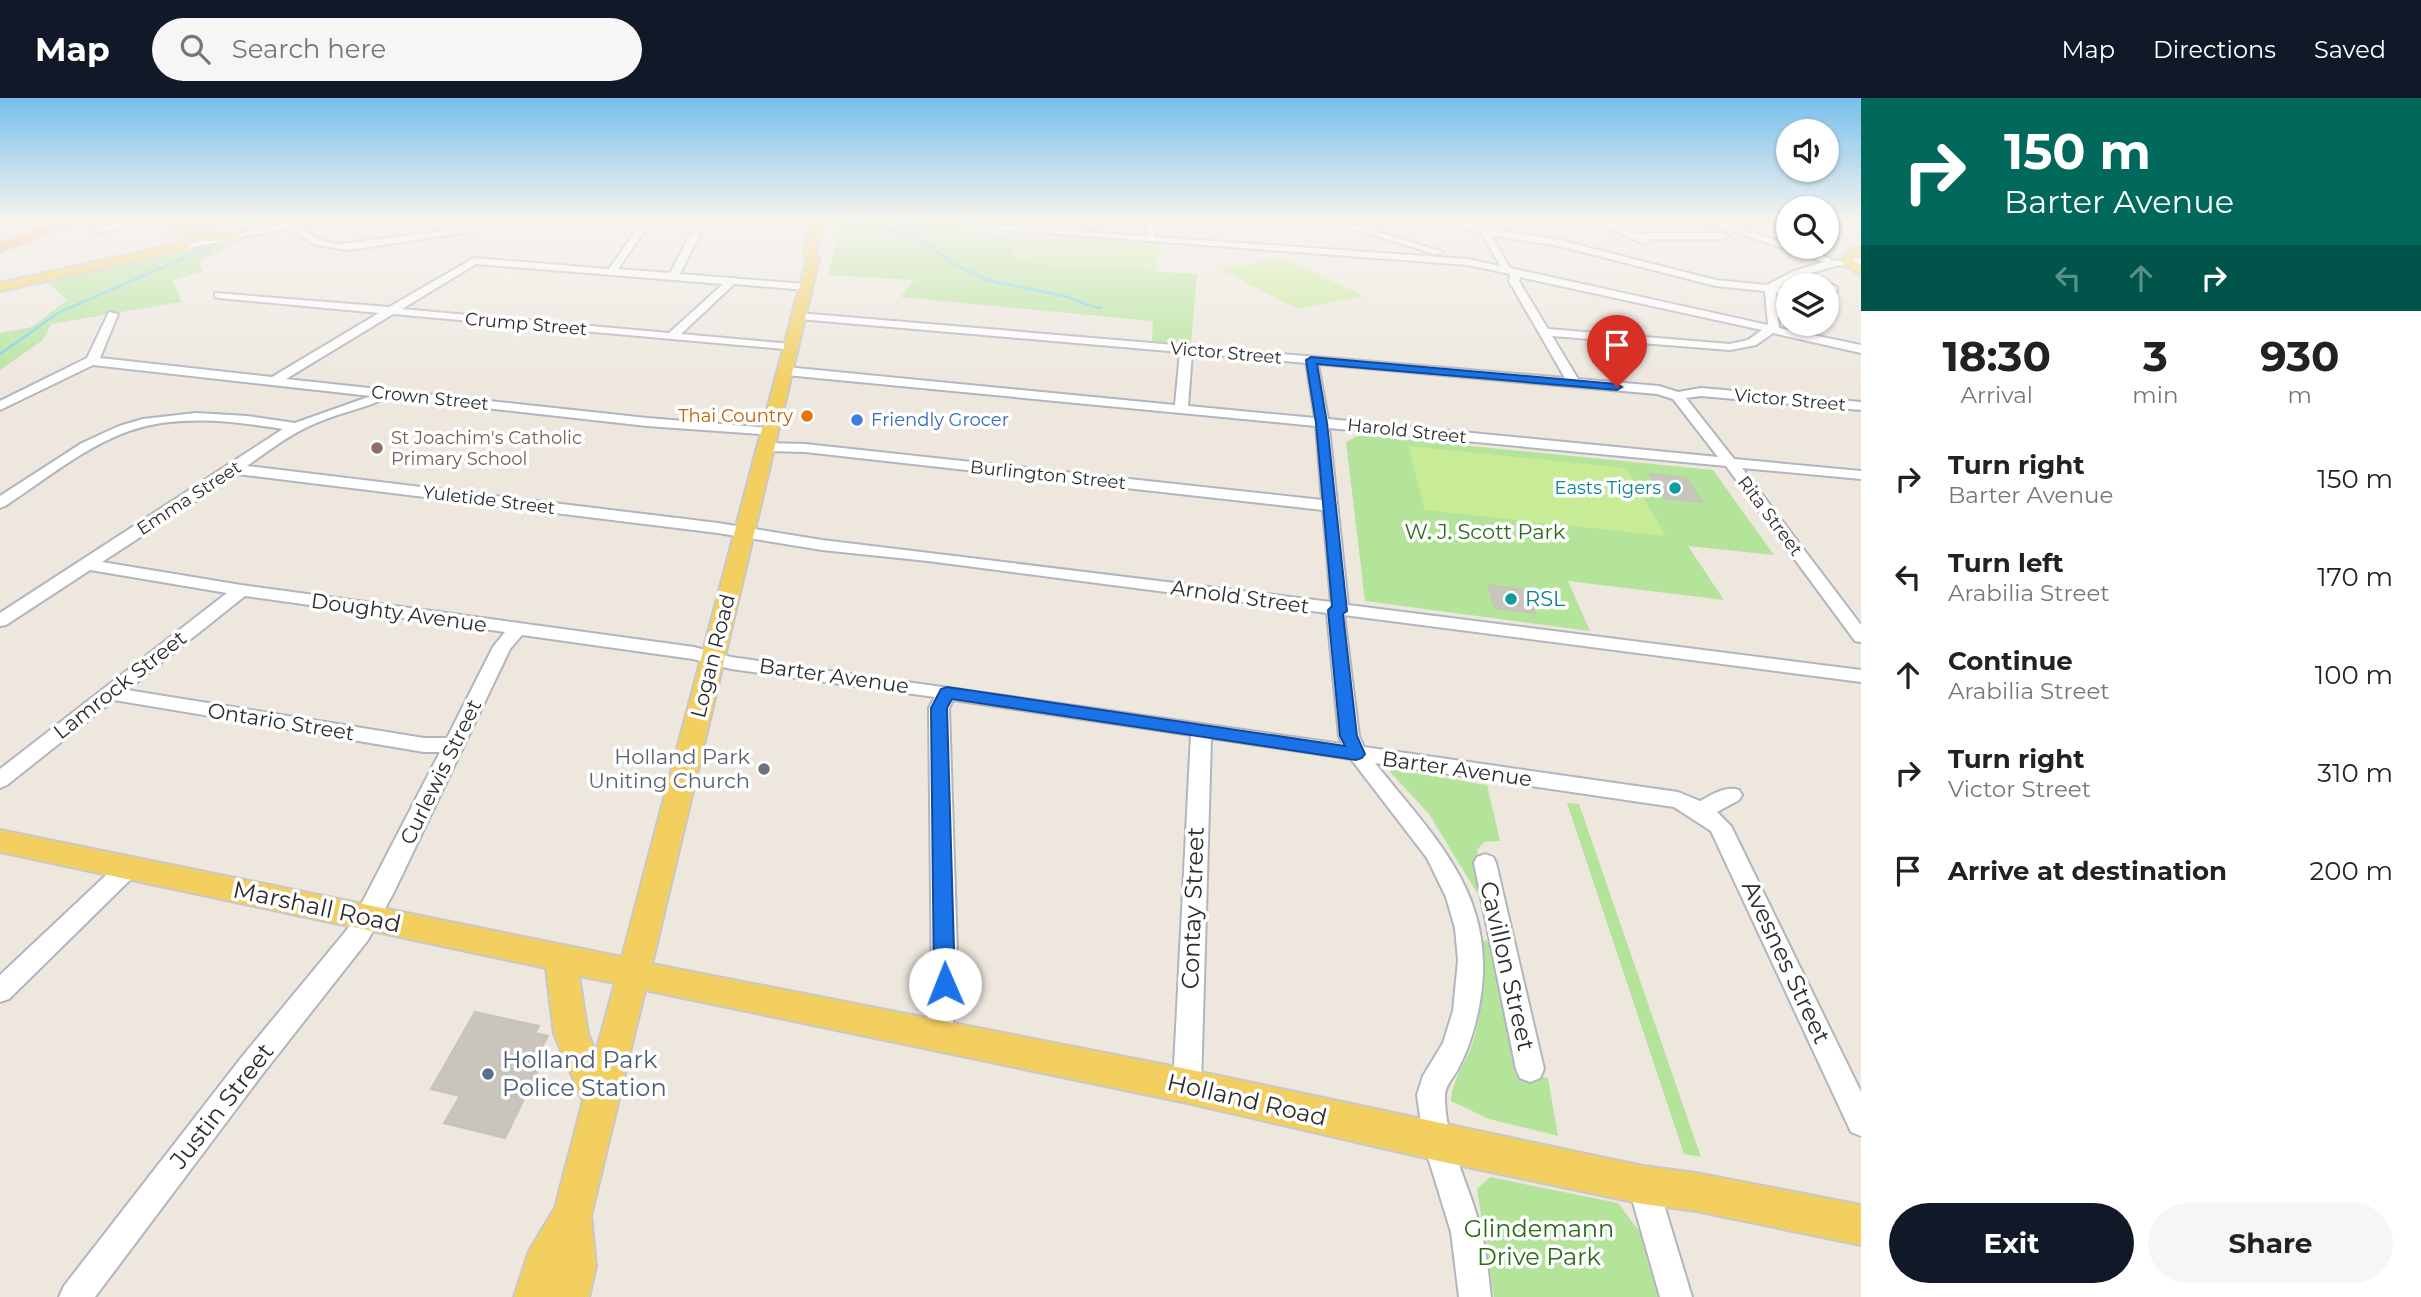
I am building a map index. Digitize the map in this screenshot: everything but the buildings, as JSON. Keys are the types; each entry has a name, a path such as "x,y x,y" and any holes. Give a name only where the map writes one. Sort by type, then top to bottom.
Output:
{"main road":[{"path":"0,287 50,276"},
{"name":"Logan Road","path":"535,1297 543,1265 572,1216 809,276"},
{"name":"Marshall Road","path":"0,841 633,974"},
{"path":"561,959 571,1034 601,1100"},
{"name":"Holland Road","path":"633,974 1187,1086 1439,1143 1643,1185 1696,1192 1861,1224"},
{"name":"Logan Road","path":"568,1297 576,1266 572,1216"}],"street":[{"path":"274,381 448,276"},
{"path":"662,276 806,287"},
{"path":"1512,276 1574,383"},
{"path":"1532,276 1861,349"},
{"path":"1690,276 1716,283 1776,289"},
{"path":"672,337 732,281"},
{"path":"1770,288 1776,285"},
{"path":"1545,332 1730,347 1752,343 1771,329 1775,321 1770,288"},
{"name":"Crump Street","path":"219,295 791,348"},
{"path":"0,406 91,361 97,354 113,314"},
{"name":"Victor Street","path":"799,316 1659,390 1677,396 1701,392 1861,406"},
{"path":"1181,410 1186,349"},
{"path":"1311,360 1322,423 1331,506 1337,610 1349,736 1356,754"},
{"name":"Crown Street","path":"91,361 733,431 768,439"},
{"name":"Harold Street","path":"786,371 1861,475"},
{"name":"Emma Street","path":"0,621 234,469 281,435 386,393"},
{"name":"Rita Street","path":"1677,396 1861,637"},
{"path":"0,503 102,437 163,419 205,416 296,427"},
{"name":"Burlington Street","path":"768,439 805,448 1331,506"},
{"name":"Yuletide Street","path":"234,469 744,532"},
{"name":"Arnold Street","path":"744,532 785,540 1861,676"},
{"name":"Doughty Avenue","path":"86,564 241,590 713,657"},
{"name":"Lamrock Street","path":"0,780 241,590"},
{"name":"Curlewis Street","path":"369,917 502,648 516,629"},
{"name":"Barter Avenue","path":"713,657 731,663 1678,800 1700,811"},
{"name":"Ontario Street","path":"109,693 424,745 454,746"},
{"path":"938,1036 945,984 939,708 947,693"},
{"name":"Contay Street","path":"1187,1086 1201,730"},
{"name":"Cavillon Street","path":"1356,754 1373,778 1422,831 1443,866 1466,923 1470,952 1469,989 1461,1028 1450,1058 1430,1092 1439,1143 1465,1227 1475,1297"},
{"path":"1700,811 1731,795"},
{"name":"Avesnes Street","path":"1700,811 1720,826 1732,847 1861,1122"},
{"name":"Cavillon Street","path":"1485,863 1530,1069"},
{"path":"0,991 127,869"},
{"name":"Justin Street","path":"75,1297 369,917"},
{"path":"1466,923 1499,928"},
{"path":"1643,1185 1676,1297"}],"green space":[{"path":"69,276 188,276 173,280 181,302 51,324 43,340 0,370 0,333 32,327 67,300 46,281"},
{"path":"844,276 1197,276 1191,345 1152,341 1153,321 901,297 914,280"},
{"path":"1233,276 1321,276 1364,296 1298,309"},
{"name":"W. J. Scott Park","path":"1359,435 1713,470 1774,555 1688,546 1724,600 1568,581 1590,631 1365,601 1346,442"},
{"path":"1408,446 1626,468 1666,536 1425,510"},
{"path":"1391,769 1487,785 1500,841 1484,842 1477,850 1485,906 1429,814 1390,772"},
{"path":"1567,803 1579,804 1701,1157 1684,1154"},
{"path":"1485,940 1491,944 1520,1072 1548,1078 1558,1136 1489,1119 1451,1101 1459,1072 1472,1045 1478,1020"},
{"name":"Glindemann Drive Park","path":"1490,1177 1618,1203 1639,1231 1658,1297 1494,1297 1477,1189"}],"waterway":[{"path":"0,354 58,313 143,276"},
{"path":"979,276 1068,297 1088,305"},
{"path":"1091,306 1101,308"}],"place":[{"name":"Thai Country","path":"807,416"},
{"name":"Friendly Grocer","path":"857,420"},
{"name":"St Joachim's Catholic Primary School","path":"377,448"},
{"name":"Easts Tigers","path":"1675,488"},
{"name":"RSL","path":"1511,599"},
{"name":"Holland Park Uniting Church","path":"764,769"},
{"name":"Holland Park Police Station","path":"488,1074"}],"route":[{"path":"945,984 939,708 947,693 1356,754 1349,736 1335,610 1340,611 1331,506 1322,423 1311,360 1617,387"}]}
